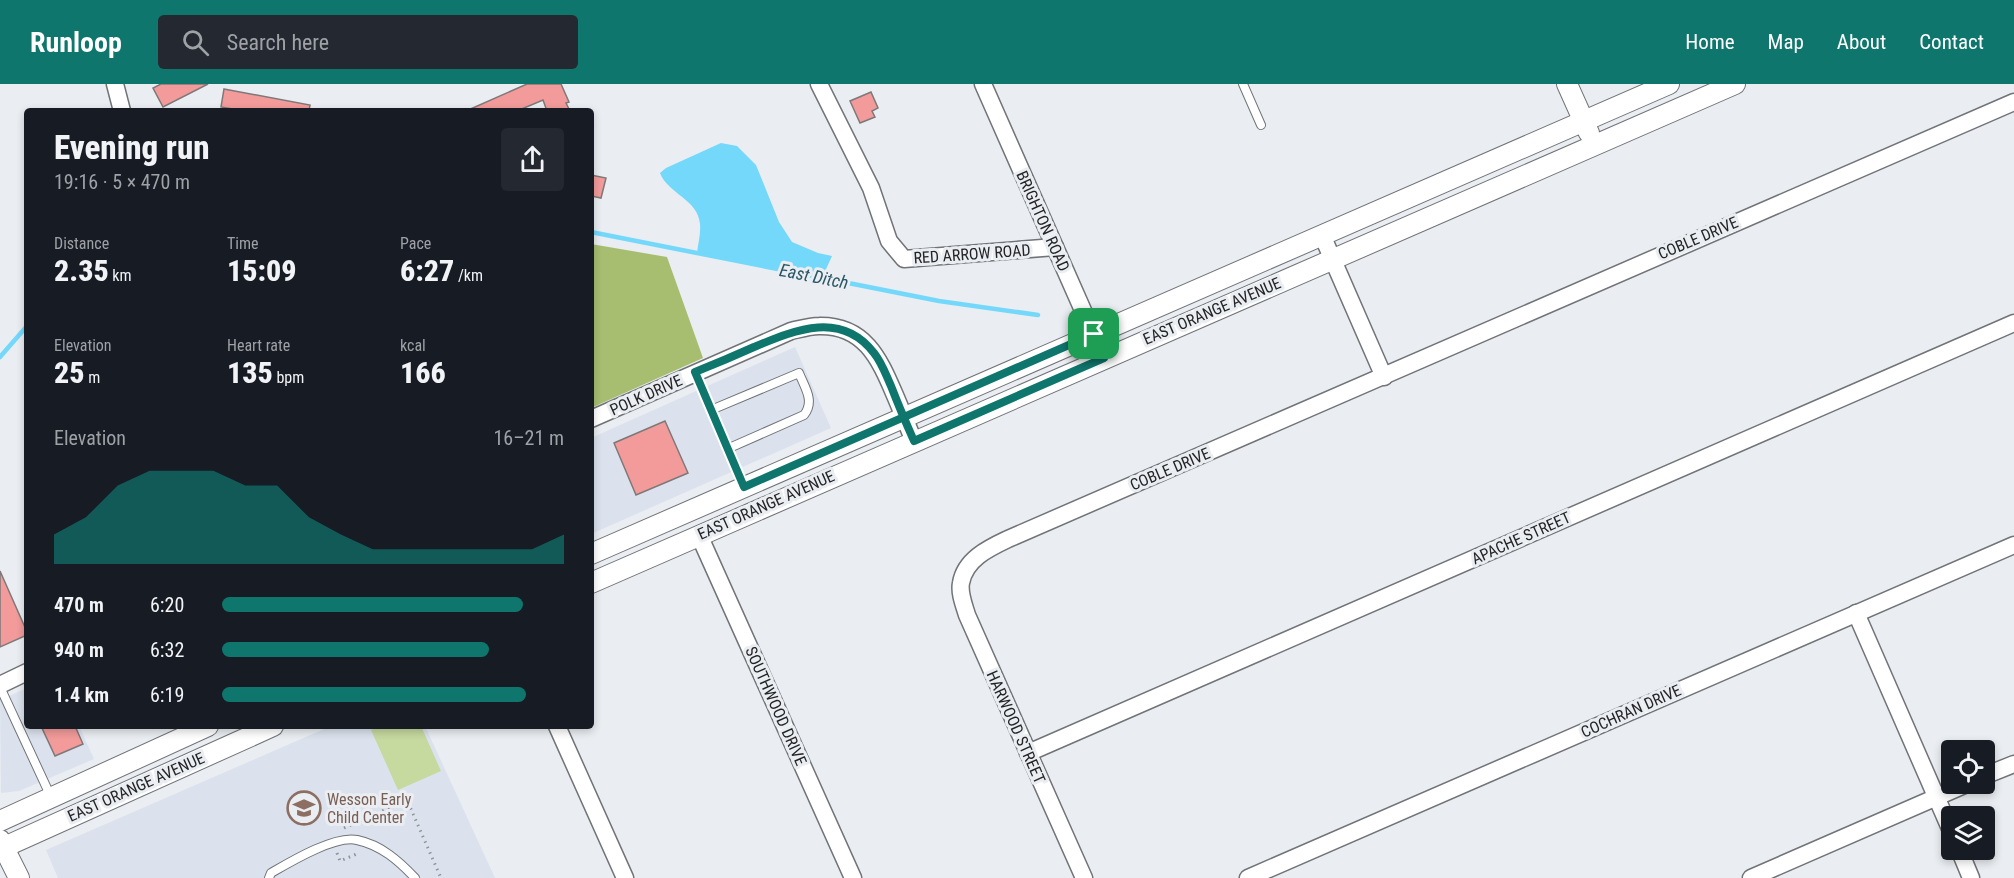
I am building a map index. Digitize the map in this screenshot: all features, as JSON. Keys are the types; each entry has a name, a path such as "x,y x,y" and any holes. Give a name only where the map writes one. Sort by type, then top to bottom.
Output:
{"street":[{"path":"115,84 121,108"},
{"name":"RED ARROW ROAD","path":"819,84 871,188 889,241 904,259 1055,247"},
{"name":"BRIGHTON ROAD","path":"982,84 1104,358"},
{"path":"1567,84 1594,145"},
{"name":"EAST ORANGE AVENUE","path":"594,553 1669,84"},
{"name":"EAST ORANGE AVENUE","path":"594,582 1735,84"},
{"name":"COBLE DRIVE","path":"964,573 979,555 1008,539 2014,102"},
{"path":"1322,235 1384,376"},
{"name":"APACHE STREET","path":"1028,753 2014,323"},
{"name":"POLK DRIVE","path":"594,418 791,331 818,326 836,328 852,334 864,342 876,355 914,441"},
{"name":"SOUTHWOOD DRIVE","path":"699,535 853,878"},
{"name":"COCHRAN DRIVE","path":"1248,878 2014,545"},
{"name":"HARWOOD STREET","path":"964,573 961,594 967,615 1084,878"},
{"path":"1856,614 1941,809"},
{"path":"0,686 24,674"},
{"name":"EAST ORANGE AVENUE","path":"0,821 201,729"},
{"name":"EAST ORANGE AVENUE","path":"1,845 266,729"},
{"path":"558,729 625,878"},
{"path":"1995,772 2014,764"},
{"path":"1751,878 1945,794"},
{"path":"1,845 19,878"},
{"path":"1964,860 1971,878"}],"lane":[{"path":"1243,84 1261,124"},
{"path":"695,372 744,487"},
{"path":"711,410 799,373 810,399 804,415 728,449"},
{"path":"0,686 51,797"},
{"path":"269,878 272,873 306,853 333,844 356,840 389,853 415,878"}],"path":[{"path":"359,853 340,861 329,834 407,800 441,878"}],"shaded area":[{"path":"795,347 831,428 594,533 594,437"},
{"path":"24,689 24,729 80,729 94,759 19,791 1,793 0,700"},
{"name":"Wesson Early Child Center","path":"324,729 426,729 495,878 58,878 46,850"}],"green space":[{"path":"594,245 667,257 703,358 594,407"},
{"path":"422,729 441,771 398,790 371,730"}],"water":[{"path":"721,143 737,146 756,165 779,222 792,242 832,256 822,278 697,253 700,235 698,215 689,202 669,186 660,173 666,168"}],"building":[{"path":"161,84 208,84 163,107 153,88"},
{"path":"527,84 561,84 569,102 566,103 568,108 546,108 543,100 524,108 473,108"},
{"path":"224,89 310,105 310,108 221,107"},
{"path":"871,92 878,108 872,111 875,117 860,123 850,101"},
{"path":"594,176 606,178 601,198 594,197"},
{"path":"665,421 688,473 636,495 614,443"},
{"path":"0,571 24,625 24,636 0,647"},
{"path":"42,729 76,729 83,744 55,756"}],"waterway":[{"name":"East Ditch","path":"594,233 939,301 1038,315"},
{"name":"East Ditch","path":"0,357 24,329"}],"place":[{"name":"Wesson Early Child Center","path":"304,808"}],"route":[{"path":"1094,334 904,417 744,487 695,372 791,331 818,326 836,328 864,342 876,355 882,367 904,417 914,441 1104,358 1094,334"}]}
